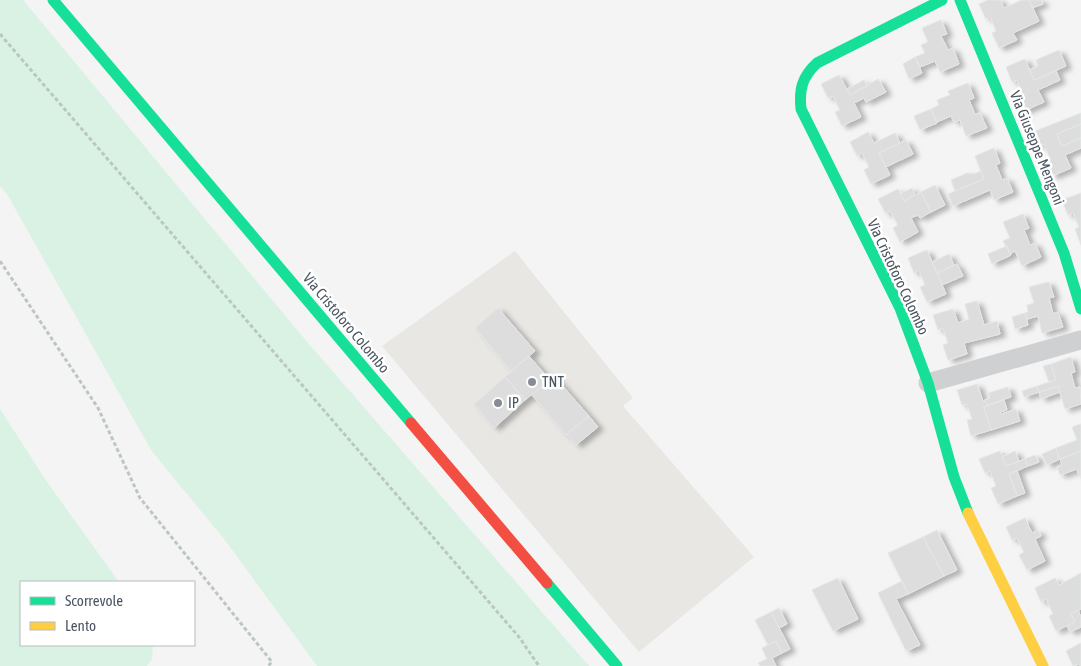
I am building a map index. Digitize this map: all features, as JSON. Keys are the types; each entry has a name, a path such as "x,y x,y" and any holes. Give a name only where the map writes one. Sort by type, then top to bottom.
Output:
{"street":[{"name":"Via Cristoforo Colombo","path":"53,0 617,666"},
{"name":"Via Cristoforo Colombo","path":"942,0 817,63 805,73 798,91 801,109 900,308 928,384 954,477 964,504 1043,666"},
{"name":"Via Giuseppe Mengoni","path":"960,0 1064,253 1081,309"},
{"path":"928,384 1081,340"}],"path":[{"path":"0,34 519,637 539,666"},
{"path":"0,261 98,408 140,498 274,664 268,666"}],"shaded area":[{"path":"515,251 633,398 623,406 754,557 639,652 382,346"}],"green space":[{"path":"0,0 23,0 308,343 589,666 317,666 228,544 151,450 7,194 0,186"},
{"path":"0,409 47,482 118,581 20,581 20,646 153,646 152,659 147,666 0,666"}],"building":[{"path":"988,0 1000,0 1004,8 1022,0 1029,0 1039,21 1013,33 1017,40 999,48 992,33 996,31 990,16 986,19 979,4"},
{"path":"1029,0 1041,0 1043,4 1032,8"},
{"path":"941,20 947,34 941,36 948,50 953,48 959,64 940,72 935,61 920,67 915,57 925,53 921,45 928,42 922,28"},
{"path":"1059,50 1066,66 1034,80 1029,70 1038,66 1036,60"},
{"path":"915,57 922,73 909,79 903,64"},
{"path":"1025,59 1034,80 1056,71 1060,80 1038,90 1044,102 1024,111 1018,96 1023,95 1017,80 1012,82 1006,67"},
{"path":"839,75 850,95 878,79 886,92 866,102 864,98 854,103 861,117 842,126 835,112 840,110 833,96 828,98 821,84"},
{"path":"864,80 867,86 850,95 847,89"},
{"path":"968,83 974,98 969,100 975,114 980,113 987,128 966,136 960,120 954,122 951,116 937,122 931,109 939,105 937,100 950,95 948,91"},
{"path":"931,109 937,123 920,130 914,116"},
{"path":"1081,113 1081,124 1057,134 1062,146 1081,138 1081,148 1065,155 1071,168 1052,176 1046,160 1050,158 1044,144 1039,146 1033,132"},
{"path":"1081,124 1081,138 1062,146 1057,134"},
{"path":"868,132 874,143 895,133 900,143 879,153 890,175 871,184 864,170 869,167 862,153 857,156 850,142"},
{"path":"906,140 913,154 886,167 879,153"},
{"path":"994,148 1000,163 996,165 1002,180 1007,178 1013,192 994,200 990,190 953,206 948,194 984,179 975,156"},
{"path":"981,171 984,179 955,191 951,180 967,173 974,174"},
{"path":"935,185 945,205 931,212 921,192"},
{"path":"912,188 915,195 904,201 900,194"},
{"path":"898,189 904,201 921,192 931,212 920,218 918,215 911,218 918,232 900,242 893,228 898,225 890,211 886,214 878,199"},
{"path":"1081,193 1081,245 1075,229 1079,227 1073,213 1068,215 1062,200"},
{"path":"1023,214 1029,228 1024,230 1030,245 1035,243 1041,257 1022,266 1015,251 1010,254 1003,241 1010,238 1003,222"},
{"path":"1007,246 1011,255 992,264 988,254"},
{"path":"927,250 946,294 927,302 920,287 925,285 919,270 914,273 908,258"},
{"path":"949,254 954,265 937,273 932,262"},
{"path":"957,264 963,276 942,285 937,273"},
{"path":"1049,282 1054,297 1049,298 1053,314 1058,312 1063,327 1042,333 1038,316 1027,319 1025,313 1028,312 1027,305 1034,303 1029,287"},
{"path":"977,301 984,325 997,321 1000,334 964,343 967,354 948,360 943,345 948,343 943,328 938,330 933,315 953,309 958,323 969,319 965,304"},
{"path":"498,308 535,351 511,371 475,328"},
{"path":"1025,313 1028,325 1015,329 1012,317"},
{"path":"529,356 550,380 525,400 505,377"},
{"path":"1071,357 1075,372 1071,373 1075,388 1080,387 1081,404 1065,409 1058,386 1039,392 1037,386 1056,380 1051,364"},
{"path":"1051,364 1056,380 1049,382 1043,366"},
{"path":"554,376 589,416 566,435 532,395"},
{"path":"505,377 525,400 494,428 474,404"},
{"path":"977,384 983,401 985,400 987,405 984,407 991,430 971,436 967,420 972,419 967,404 962,405 957,390"},
{"path":"1037,386 1039,392 1024,397 1022,391"},
{"path":"1058,386 1060,392 1041,399 1039,392"},
{"path":"1008,387 1011,397 987,405 985,400 990,398 988,393"},
{"path":"1004,400 1007,410 1000,412 1001,414 1016,409 1020,421 991,430 984,407"},
{"path":"589,416 598,427 576,445 567,434"},
{"path":"1081,424 1081,451 1060,459 1056,448 1077,440 1072,427"},
{"path":"1056,448 1060,459 1047,465 1042,454"},
{"path":"1000,451 1006,466 1025,459 1028,466 1009,474 1017,496 998,504 991,488 996,486 990,471 985,473 979,459"},
{"path":"1015,451 1019,461 1006,466 1002,457"},
{"path":"1081,451 1081,475 1079,476 1077,469 1060,475 1057,467 1062,465 1060,459"},
{"path":"1035,455 1039,462 1028,466 1025,459"},
{"path":"1017,471 1025,493 1017,496 1009,474"},
{"path":"1025,518 1032,533 1038,530 1041,536 1035,539 1045,561 1027,570 1019,555 1024,552 1017,538 1012,540 1006,527"},
{"path":"937,530 957,570 944,576 923,537"},
{"path":"923,537 944,576 908,594 888,553"},
{"path":"1081,573 1081,609 1071,614 1075,622 1056,631 1049,616 1053,614 1046,599 1041,602 1035,588 1055,578 1059,585"},
{"path":"838,578 858,619 833,631 812,590"},
{"path":"902,581 908,594 896,599 920,645 906,651 878,593"},
{"path":"779,608 787,624 779,628 771,612"},
{"path":"1078,610 1081,617 1081,627 1070,632 1067,626 1075,622 1071,614"},
{"path":"771,612 790,649 782,653 776,641 768,645 755,620"},
{"path":"776,641 782,653 772,658 776,666 760,666 758,663 767,659 762,648"},
{"path":"1081,643 1081,666 1078,664 1073,666 1066,651"}],"traffic: fast":[{"path":"53,0 411,423"},
{"path":"942,0 817,63 805,78 801,89 800,102 801,109 900,308 928,383 954,477 968,513"},
{"path":"960,0 1064,253 1081,309"},
{"path":"547,583 617,666"}],"traffic: slow":[{"path":"968,513 1043,666"}],"traffic: jam":[{"path":"411,423 547,583"}],"place":[{"name":"TNT","path":"532,382"},
{"name":"IP","path":"498,403"}]}
